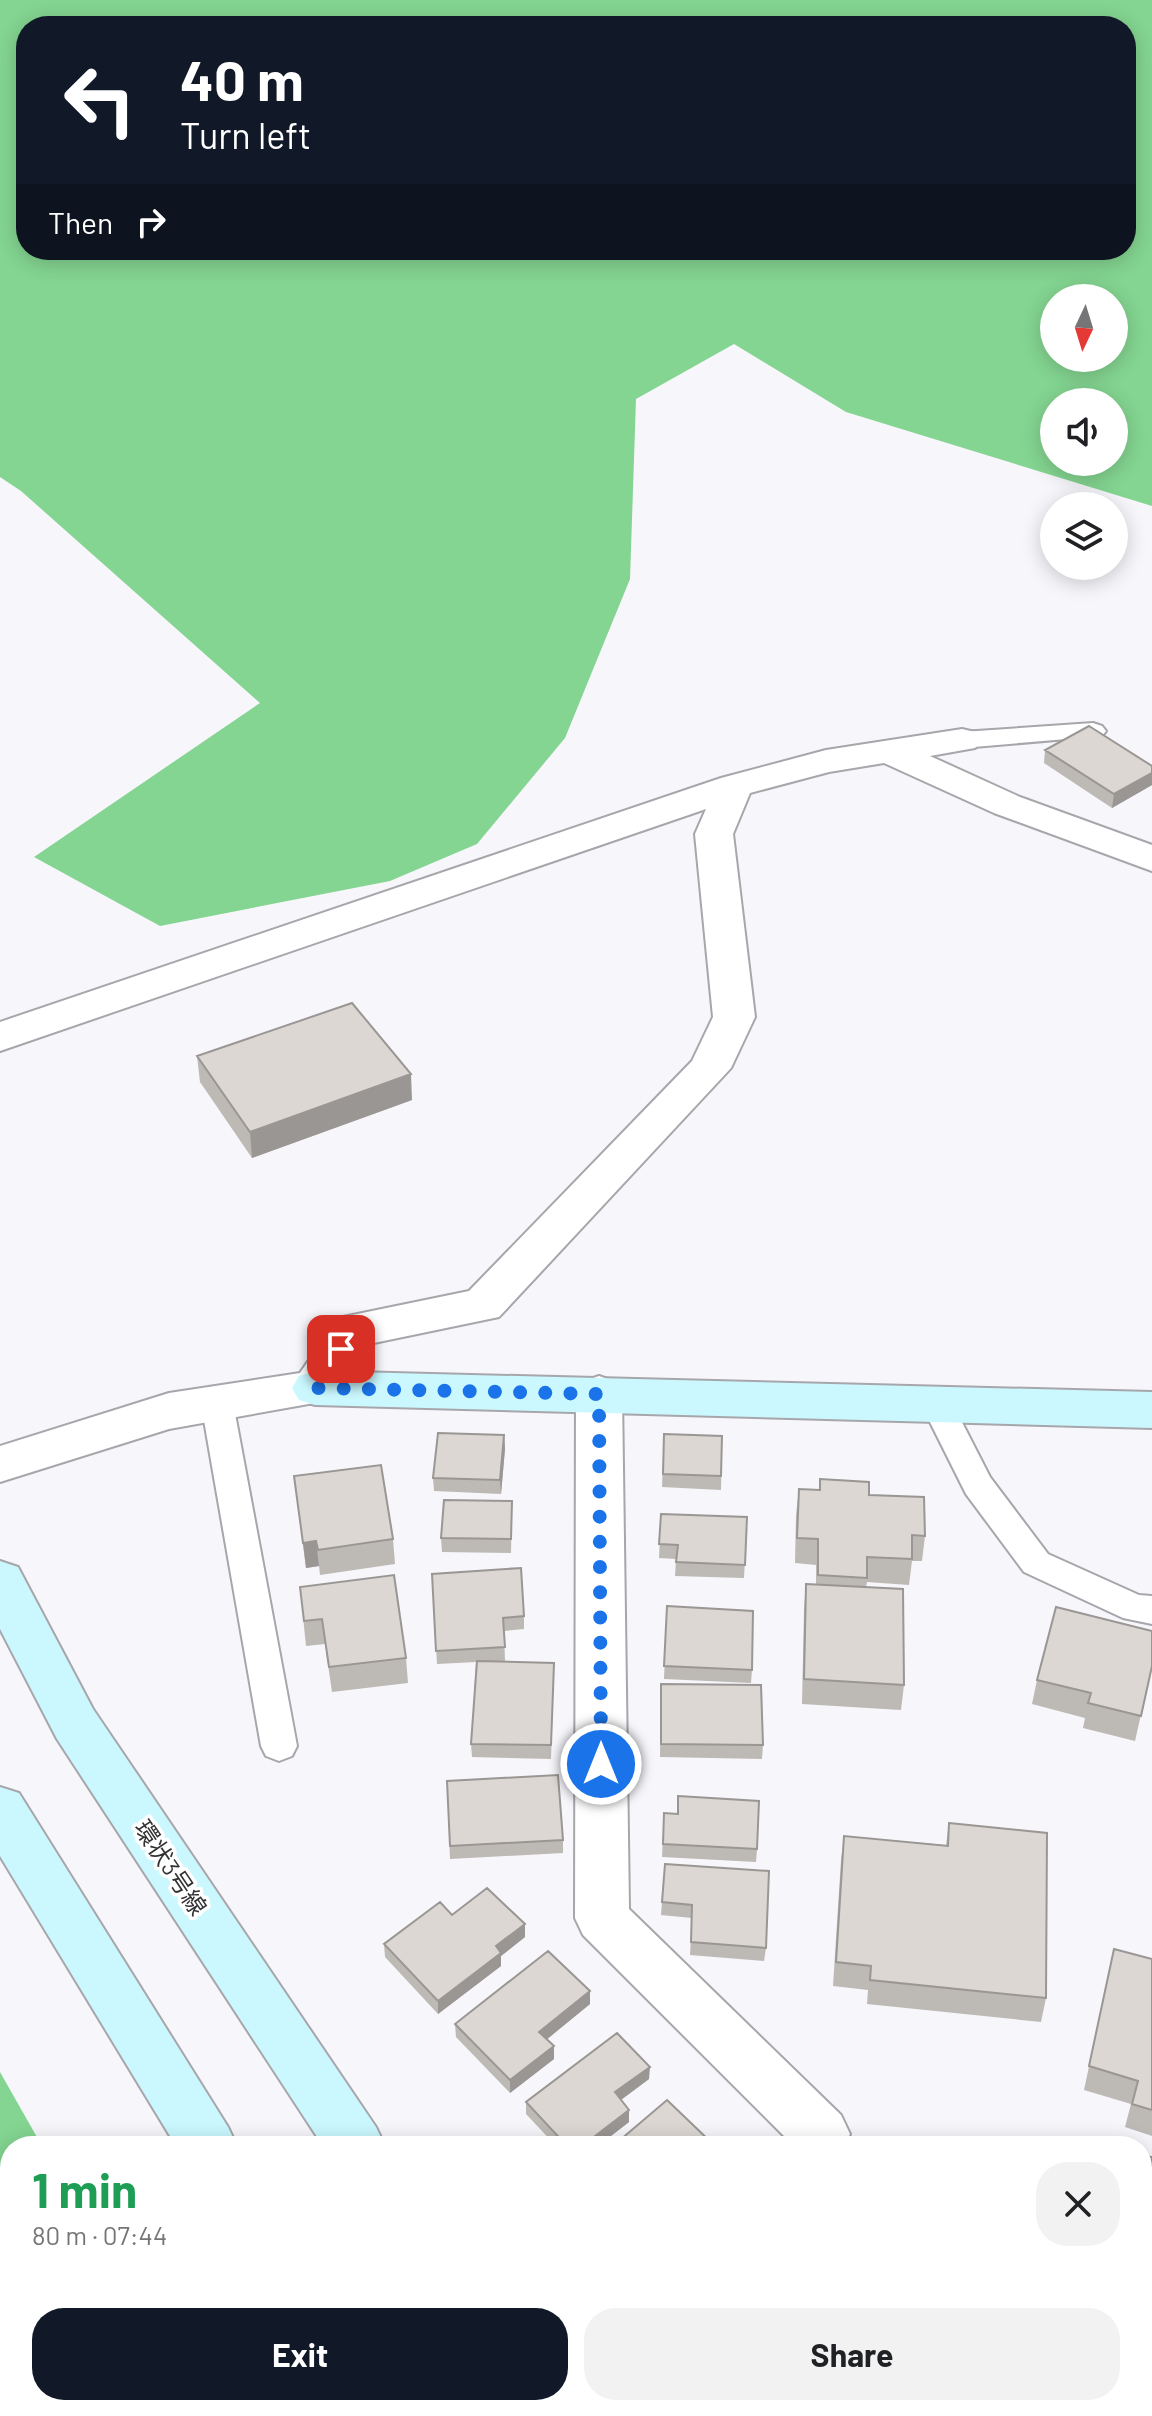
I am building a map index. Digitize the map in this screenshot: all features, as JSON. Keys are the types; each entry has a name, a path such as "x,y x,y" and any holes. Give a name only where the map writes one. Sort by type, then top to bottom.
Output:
{"street":[{"path":"0,1037 734,786 826,761 962,740"},
{"path":"886,750 1007,805 1152,859"},
{"path":"315,1388 354,1330 483,1305 710,1068 734,1017 714,834 734,786"},
{"path":"0,1464 169,1411 315,1388 1152,1410"},
{"path":"599,1394 602,1918 821,2134"},
{"name":"環状3号線","path":"0,1581 75,1724 349,2136"},
{"path":"0,1809 202,2136"}],"lane":[{"path":"962,740 1093,731"},
{"path":"217,1403 279,1746"},
{"path":"937,1404 978,1485 1036,1563 1135,1608 1152,1610"}],"green space":[{"path":"0,0 1152,0 1152,506 1128,499 1128,492 1106,492 1054,476 1128,476 1128,388 1040,388 1040,472 846,412 734,344 636,399 630,579 565,738 477,844 390,881 160,926 34,857 260,703 21,491 0,477"},
{"path":"0,2072 36,2136 0,2136"}],"building":[{"path":"1089,726 1152,766 1152,773 1114,794 1045,750"},
{"path":"352,1003 411,1074 250,1132 197,1056"},
{"path":"438,1433 504,1435 500,1480 433,1478"},
{"path":"664,1434 722,1436 721,1476 663,1474"},
{"path":"381,1465 393,1539 318,1550 316,1541 303,1543 294,1476"},
{"path":"820,1479 869,1482 869,1495 924,1497 925,1536 912,1535 912,1559 867,1557 867,1578 818,1575 818,1539 797,1538 799,1489 820,1490"},
{"path":"444,1500 512,1501 511,1539 441,1538"},
{"path":"661,1514 747,1517 745,1565 676,1562 678,1545 659,1544"},
{"path":"521,1568 524,1616 503,1618 505,1647 436,1651 432,1574"},
{"path":"394,1575 406,1658 329,1667 322,1619 304,1621 300,1587"},
{"path":"806,1584 903,1589 904,1685 804,1679"},
{"path":"667,1606 753,1611 752,1670 664,1666"},
{"path":"1056,1607 1152,1631 1152,1666 1141,1716 1088,1703 1091,1693 1037,1680"},
{"path":"477,1661 554,1663 551,1745 471,1744"},
{"path":"661,1684 761,1685 763,1745 661,1744"},
{"path":"558,1775 563,1840 450,1846 447,1781"},
{"path":"678,1796 759,1801 757,1849 663,1844 664,1813 678,1814"},
{"path":"949,1823 1047,1833 1046,1998 870,1980 871,1966 836,1962 844,1836 948,1846"},
{"path":"665,1864 769,1871 766,1948 691,1942 692,1905 662,1902"},
{"path":"487,1888 525,1924 496,1946 501,1953 438,2001 384,1944 440,1902 452,1915"},
{"path":"1114,1949 1152,1959 1152,2110 1132,2104 1138,2081 1089,2066"},
{"path":"548,1951 590,1991 539,2032 554,2046 510,2080 455,2024"},
{"path":"617,2033 650,2067 615,2092 629,2110 595,2136 558,2136 526,2102"},
{"path":"667,2100 705,2136 625,2136"}],"route":[{"path":"341,1349 315,1388 599,1394 601,1764"}]}
